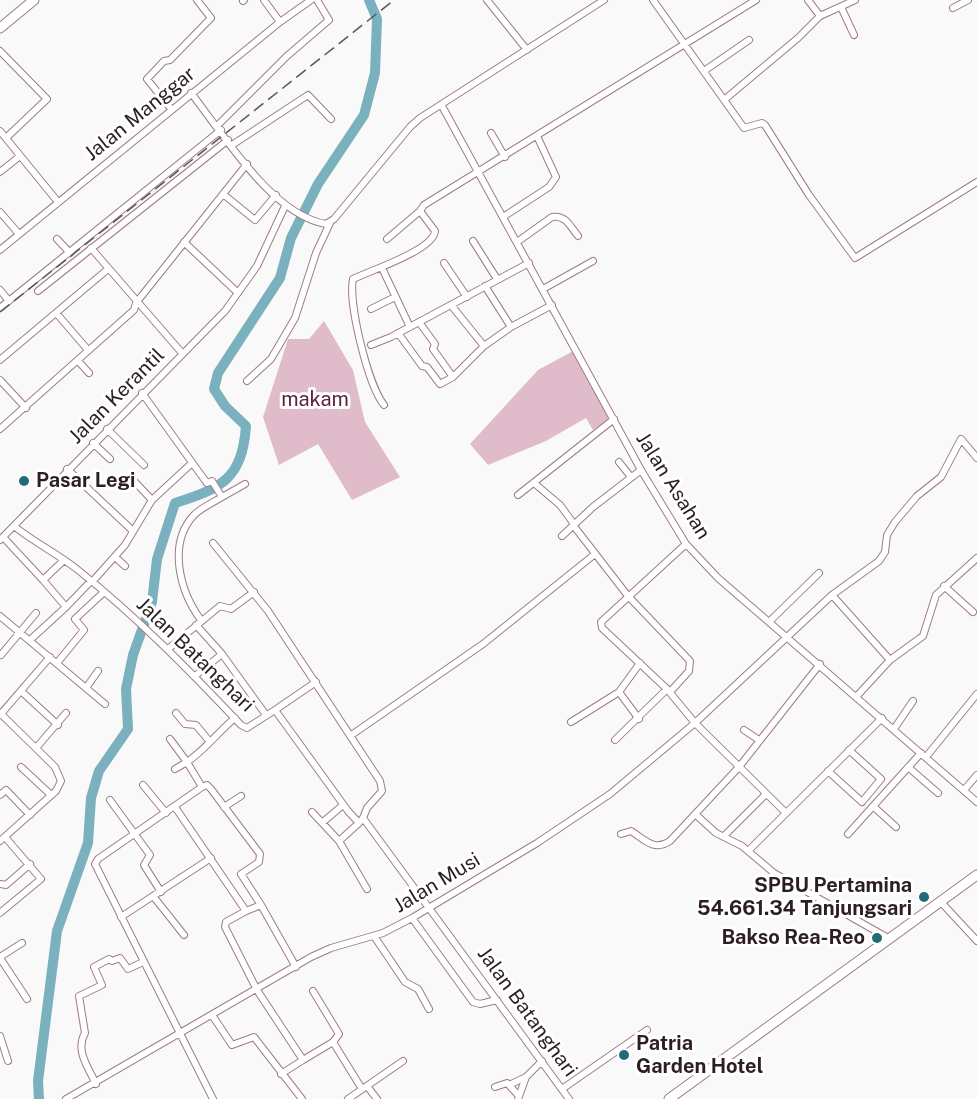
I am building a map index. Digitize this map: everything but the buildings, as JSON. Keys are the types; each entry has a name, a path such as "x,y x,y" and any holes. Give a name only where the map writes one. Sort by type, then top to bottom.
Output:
{"main road":[{"path":"0,28 34,0"},
{"path":"669,1099 977,875"}],"street":[{"path":"171,109 147,79 164,61 170,60 211,18 197,0"},
{"path":"264,0 280,22"},
{"name":"Jalan Manggar","path":"0,250 171,109 311,0"},
{"path":"0,308 70,253 219,128 287,56 329,20 316,0"},
{"path":"487,0 527,50"},
{"path":"586,0 591,9"},
{"path":"247,381 270,360 290,327 303,299 316,253 330,223 410,127 604,0"},
{"path":"653,0 744,128 762,123 765,125 808,195 855,258 977,182"},
{"path":"387,239 424,205 685,45 744,3 756,0"},
{"path":"808,0 823,15"},
{"path":"724,100 823,15 855,0"},
{"path":"953,8 968,0"},
{"path":"841,7 854,35"},
{"path":"704,71 750,40"},
{"path":"0,51 46,99 6,138"},
{"path":"191,93 247,164 288,208 322,223 330,223"},
{"path":"38,291 230,142 308,95 331,119"},
{"name":"Jalan Asahan","path":"442,106 641,470 686,544 717,578 820,664 977,802"},
{"path":"0,131 58,202"},
{"path":"491,133 505,157"},
{"path":"503,217 549,187 556,177 537,136"},
{"path":"0,172 20,156"},
{"path":"0,429 134,310 136,303 247,164"},
{"path":"223,194 255,220 276,195"},
{"name":"Jalan Kerantil","path":"1,538 225,311 264,254 288,208"},
{"path":"384,405 375,391 362,349 351,281 382,268 435,236 435,231 420,211"},
{"path":"0,212 19,234"},
{"path":"517,242 552,217 559,216 565,219 578,236"},
{"path":"57,239 70,253"},
{"path":"472,241 497,279"},
{"path":"184,242 238,293"},
{"path":"91,248 136,303 182,353"},
{"path":"543,289 593,261"},
{"path":"444,263 467,297"},
{"path":"371,345 410,327 529,263"},
{"path":"382,268 410,327"},
{"path":"0,360 57,315 108,269"},
{"path":"485,286 511,327"},
{"path":"0,290 9,301"},
{"path":"371,309 395,297"},
{"path":"451,305 484,346"},
{"path":"398,333 440,384 453,378 484,346 511,327 552,305"},
{"path":"57,315 83,356 89,373"},
{"path":"419,322 435,344 433,349 453,378"},
{"path":"0,380 26,408"},
{"path":"142,393 192,463 207,482 212,481 221,496"},
{"path":"518,495 614,419"},
{"path":"107,429 144,465"},
{"name":"Jalan Musi","path":"68,1099 331,948 374,936 412,918 537,843 607,796 695,723 832,595 884,554 884,542 895,522 917,496 941,477 964,442 977,458"},
{"path":"93,443 110,459"},
{"path":"619,462 631,477"},
{"path":"30,640 92,582 115,557 152,500 192,463"},
{"path":"67,469 133,531"},
{"path":"562,536 641,470"},
{"path":"135,482 152,500"},
{"path":"534,483 560,505 628,596 690,661 689,671 615,740"},
{"path":"245,484 221,496 195,514 187,525 178,563 190,605 198,622 266,715"},
{"name":"Jalan Batanghari","path":"14,526 32,541 64,560 156,637 247,728 275,710 343,806 361,820 430,907 569,1099"},
{"path":"1,538 43,580 84,630 57,663"},
{"path":"213,543 254,592 316,682 382,787 361,820 339,840"},
{"path":"686,544 600,624 668,691 695,723 739,768 786,813"},
{"path":"350,736 483,644 595,554"},
{"path":"115,557 125,566"},
{"path":"857,696 887,656 923,636 936,595 977,558"},
{"path":"43,580 64,560"},
{"path":"769,622 819,573"},
{"path":"944,586 973,612"},
{"path":"75,619 104,592"},
{"path":"168,649 220,606 231,609 254,592"},
{"path":"832,595 887,656"},
{"path":"1,655 19,631 36,614"},
{"path":"0,616 105,704"},
{"path":"195,676 222,654"},
{"path":"0,913 41,879 30,864 3,839 59,787 60,776 36,748 0,714 50,657"},
{"path":"571,722 619,692 640,663"},
{"path":"621,834 631,831 647,843 667,843 739,768 820,664"},
{"path":"86,687 98,671"},
{"path":"275,710 316,682"},
{"path":"21,691 58,725"},
{"path":"619,692 639,718"},
{"path":"848,834 977,694"},
{"path":"894,729 913,701"},
{"path":"36,748 66,713"},
{"path":"176,713 185,724 196,725 212,739"},
{"path":"175,769 187,762 235,718"},
{"path":"748,851 882,718"},
{"path":"744,730 759,740"},
{"path":"170,740 202,787"},
{"path":"828,771 862,802 881,779 849,750"},
{"path":"21,767 51,795"},
{"path":"908,767 939,793"},
{"path":"964,790 977,775"},
{"path":"143,785 166,813"},
{"path":"213,1099 179,1035 95,862 207,785 260,854 259,862 241,874 296,967"},
{"path":"0,795 3,788 30,815"},
{"path":"724,836 766,794"},
{"path":"224,807 241,796"},
{"path":"110,800 150,855 144,865 161,891"},
{"path":"323,822 343,806"},
{"path":"175,807 246,911"},
{"path":"874,807 896,827"},
{"path":"312,812 339,840 367,889"},
{"path":"695,814 710,828 748,851 774,873 888,938"},
{"path":"121,917 211,858"},
{"path":"0,884 6,885 30,864"},
{"path":"153,896 184,935"},
{"path":"940,901 977,941"},
{"path":"261,905 224,924 257,990 303,1060"},
{"path":"412,918 473,1002 480,1004 497,1000"},
{"path":"374,936 405,982 418,989 429,1009"},
{"path":"22,943 0,957 27,999"},
{"path":"96,1084 80,1048 80,1041 85,1033 79,996 102,985 94,968 102,963 120,958 128,969 143,962"},
{"path":"281,1074 339,1037 339,1030 313,991"},
{"path":"212,1015 232,1045 254,1037 302,1099"},
{"path":"562,1089 647,1030"},
{"path":"0,1036 8,1061"},
{"path":"333,1042 365,1087 377,1099"},
{"path":"348,1099 403,1061"},
{"path":"509,1085 526,1077 542,1061"},
{"path":"519,1098 526,1077"},
{"path":"495,1087 502,1083 509,1085 519,1098"}],"green space":[{"name":"makam","path":"324,321 353,370 365,422 400,477 352,500 318,444 279,465 263,417 288,339 309,339"},
{"path":"573,351 609,418 593,430 586,418 546,441 488,465 470,444 538,370"}],"waterway":[{"path":"39,1099 38,1081 57,931 88,843 91,798 99,771 128,729 126,689 133,655 152,602 157,559 175,503 217,486 227,479 240,458 246,426 225,406 214,389 218,373 280,278 291,238 318,184 364,115 375,73 377,19 369,0"}],"railway":[{"path":"0,312 394,0"}],"place":[{"name":"Pasar Legi","path":"24,481"},
{"name":"SPBU Pertamina 54.661.34 Tanjungsari","path":"924,897"},
{"name":"Bakso Rea-Reo","path":"877,938"},
{"name":"Patria Garden Hotel","path":"624,1055"}]}
